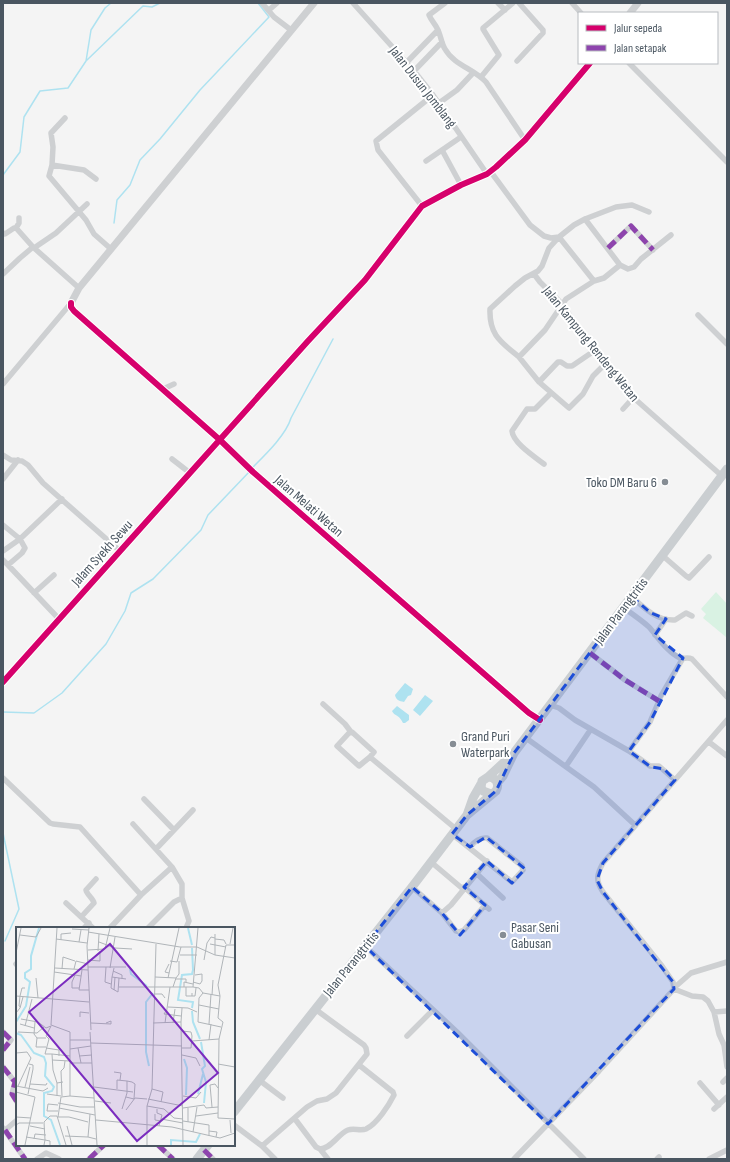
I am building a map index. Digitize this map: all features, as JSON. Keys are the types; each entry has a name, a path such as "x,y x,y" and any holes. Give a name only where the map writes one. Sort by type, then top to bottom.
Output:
{"main road":[{"name":"Jalan Parangtritis","path":"488,777 514,753 540,720 724,472"},
{"name":"Jalan Parangtritis","path":"498,783 514,753"},
{"path":"488,777 493,778 498,783 497,789 491,794 483,791 481,784 483,779 488,777"},
{"name":"Jalan Parangtritis","path":"467,815 473,798 481,784"},
{"name":"Jalan Parangtritis","path":"235,1111 467,815 491,794"},
{"path":"197,1159 206,1147"}],"street":[{"path":"262,3 274,17 291,30"},
{"path":"268,10 277,3"},
{"path":"4,379 71,303 79,288 314,3"},
{"name":"Jalan Dusun Jomblang","path":"353,3 414,71 439,103 461,137 536,230 544,236 550,238 559,237"},
{"path":"445,3 429,15 438,30 448,53 473,73 481,77 491,88 525,140"},
{"path":"498,3 505,10"},
{"path":"481,77 499,55 483,29 513,3"},
{"path":"517,61 543,33 543,30 518,3"},
{"path":"572,3 580,12"},
{"path":"631,12 638,3"},
{"path":"406,63 438,30"},
{"path":"414,71 442,42"},
{"path":"433,95 376,141 378,150 422,206 461,185 489,173 525,140 589,64"},
{"path":"631,64 727,162"},
{"path":"439,103 457,90 473,73"},
{"path":"65,118 51,133 53,143 52,165 49,173 50,179 79,212 90,226 94,234 111,249"},
{"path":"426,161 461,137"},
{"path":"442,150 461,185"},
{"path":"52,165 84,170 96,179"},
{"path":"3,274 20,258 53,236 87,204"},
{"name":"Jalam Syekh Sewu","path":"3,682 303,346 365,280 422,206"},
{"path":"606,364 593,376 583,394 569,408 539,382 519,357 500,341 493,331 490,318 490,309 525,278 538,271 542,266 550,246 574,225 584,219 616,207 638,207 649,212"},
{"path":"3,233 5,234 16,228 19,223 19,218"},
{"path":"584,219 620,265 628,269 632,269 670,235"},
{"path":"608,248 632,226 653,250"},
{"path":"16,228 34,248 79,288"},
{"path":"559,237 594,281"},
{"path":"519,357 545,330 562,304 570,295 594,281 604,278 620,265"},
{"name":"Jalan Kampung Rendeng Wetan","path":"534,274 562,304 594,351 634,398 724,472"},
{"name":"Jalan Melati Wetan","path":"71,303 71,307 74,311 220,440 252,472 529,713 540,720"},
{"path":"698,315 727,344"},
{"path":"539,382 558,362 562,362 567,366 572,366 594,351"},
{"path":"163,389 174,384"},
{"path":"544,464 518,443 512,431 528,409 535,409 551,393"},
{"path":"623,409 634,398"},
{"path":"3,454 11,460 23,461 28,465 43,483 120,551"},
{"path":"172,459 190,473"},
{"path":"3,479 18,460"},
{"path":"3,551 20,539 62,499"},
{"path":"3,525 20,539 25,550 8,565"},
{"path":"663,556 689,578 710,557"},
{"path":"3,560 59,619"},
{"path":"34,593 54,575"},
{"path":"632,597 651,613 666,619 675,620 686,612 692,616"},
{"path":"624,608 644,623 672,652 683,658 690,657 727,697"},
{"path":"655,635 666,619"},
{"path":"590,653 659,702"},
{"path":"629,751 650,722 683,658"},
{"path":"322,704 374,752 359,766 337,748 338,745 351,732"},
{"path":"550,705 559,708 575,720 629,751 650,766 659,766 664,769 674,780"},
{"path":"675,988 674,982 598,885 598,872 603,863 635,825 727,720"},
{"path":"566,766 591,729"},
{"path":"526,738 594,787 635,825"},
{"path":"709,742 727,756"},
{"path":"370,757 470,848 512,882 523,870 522,866 487,838 477,840 470,848"},
{"path":"3,778 53,824 80,827 141,894"},
{"path":"144,799 174,830"},
{"path":"156,849 193,810"},
{"path":"133,824 172,867 182,884 182,898 189,921 186,927"},
{"path":"442,913 451,905 486,860"},
{"path":"412,887 442,913 456,931 459,932 464,930 487,907 431,862"},
{"path":"111,927 141,894 172,867"},
{"path":"476,873 503,898"},
{"path":"82,916 94,903 86,890 96,879"},
{"path":"149,927 174,902 182,898"},
{"path":"66,903 82,916 92,927"},
{"path":"85,927 89,923"},
{"path":"365,946 455,1031 584,1159"},
{"path":"514,1159 660,1006 675,988 691,973 727,962"},
{"path":"675,988 692,996 706,999 714,1012 719,1034 724,1045 727,1067"},
{"path":"262,1146 295,1119 307,1107 317,1101 327,1099 336,1093 367,1054 366,1048 315,1009"},
{"path":"407,1036 433,1010"},
{"path":"714,1012 727,1011"},
{"path":"3,1032 10,1040 3,1050"},
{"path":"320,1149 325,1148 349,1129 362,1130 369,1127 377,1120 393,1097 393,1092 359,1065"},
{"path":"3,1067 15,1082 12,1094 16,1100"},
{"path":"259,1080 283,1098"},
{"path":"700,1083 719,1105"},
{"path":"714,1109 727,1097"},
{"path":"295,1119 316,1148 320,1149 328,1159"},
{"path":"16,1121 4,1130 25,1159"},
{"path":"235,1126 262,1146 275,1159"},
{"path":"89,1159 103,1146"},
{"path":"159,1146 174,1159"},
{"path":"206,1147 213,1159"},
{"path":"709,1159 727,1150"},
{"path":"37,1159 46,1153 59,1159"}],"highlighted area":[{"path":"632,597 651,613 666,619 655,635 683,658 650,722 629,751 651,767 664,769 675,780 603,863 597,880 603,892 673,982 674,989 548,1124 365,946 412,887 442,913 460,935 485,905 464,887 487,861 512,883 525,869 486,837 470,847 452,834 467,815 496,791 514,753"}],"green space":[{"path":"716,592 727,604 726,637 703,618 706,614 701,609"}],"water":[{"path":"405,683 413,689 411,695 408,696 404,702 398,700 395,695"},
{"path":"425,695 433,701 420,716 413,710"},
{"path":"397,706 409,715 409,720 405,723 403,723 392,711"}],"waterway":[{"path":"3,175 20,152 24,117 40,91 68,88 86,61 91,30 105,8 111,3"},
{"path":"87,60 143,6 152,7 160,3"},
{"path":"114,223 117,200 130,185 140,160 160,139 200,90 269,17 258,3"},
{"path":"252,468 285,431 333,339"},
{"path":"3,712 34,713 62,693 106,644 125,611 131,593 153,579 201,530 208,515 250,471"},
{"path":"3,833 19,909 5,941"}],"marked path":[{"path":"608,248 631,226 653,250"},
{"path":"590,653 625,680 659,701"},
{"path":"3,1032 11,1040 3,1050"},
{"path":"3,1067 15,1082 12,1094 16,1100"},
{"path":"5,1130 16,1146"},
{"path":"16,1146 25,1159"},
{"path":"89,1159 103,1146"},
{"path":"159,1146 173,1159"},
{"path":"204,1150 213,1159"}],"cycle path":[{"path":"3,682 308,341 365,280 422,206 461,185 487,174 496,167 525,140 589,64"},
{"path":"71,303 71,307 74,311 220,440 253,472 529,713 540,720"}],"place":[{"name":"Toko DM Baru 6","path":"665,482"},
{"name":"Grand Puri Waterpark","path":"453,744"},
{"name":"Pasar Seni Gabusan","path":"503,935"}]}
